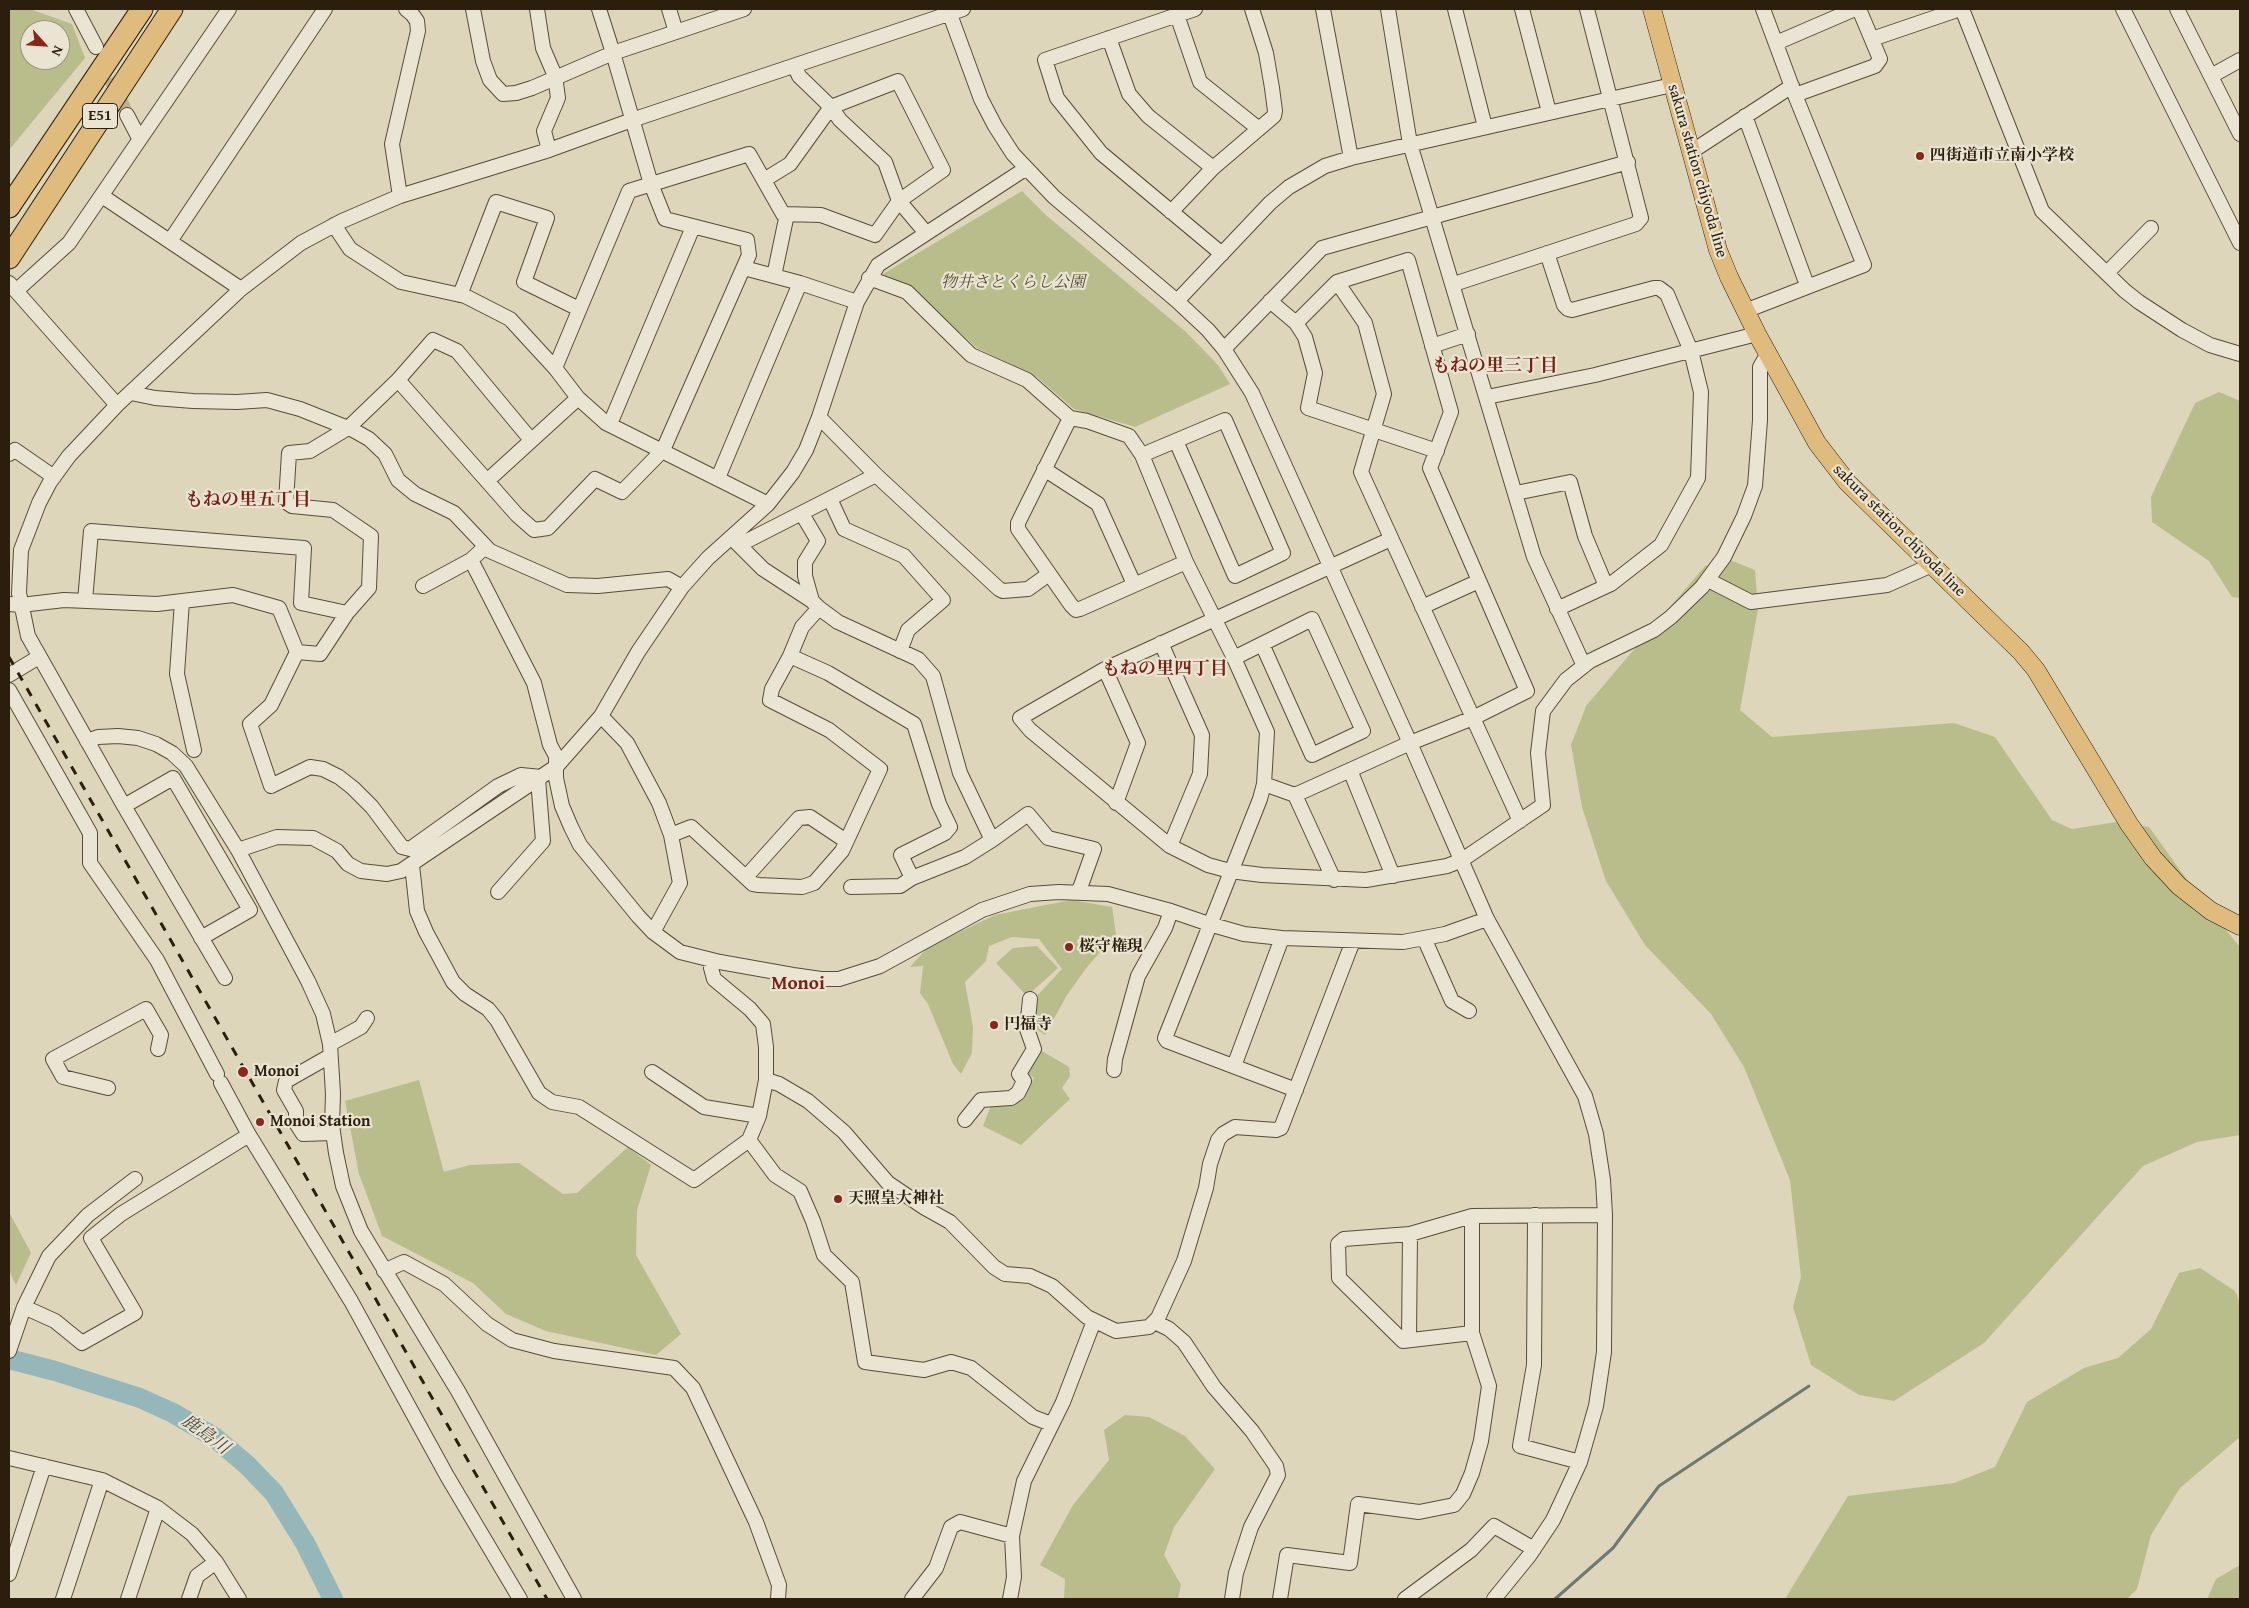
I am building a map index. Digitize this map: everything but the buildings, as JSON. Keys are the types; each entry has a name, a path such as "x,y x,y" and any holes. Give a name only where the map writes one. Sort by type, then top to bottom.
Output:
{"highway":[{"name":"E51","path":"9,207 142,9"},
{"name":"E51","path":"9,258 172,9"}],"main road":[{"name":"sakura station chiyoda line","path":"1652,9 1718,250 1767,355 1826,456 1847,482 2021,652 2036,670 2129,824 2153,858 2179,886 2211,911 2240,926"}],"street":[{"path":"76,9 96,47"},
{"path":"117,405 13,287 69,243 139,138 230,9"},
{"path":"170,241 325,9"},
{"path":"400,196 392,144 418,31 417,21 406,9"},
{"path":"473,9 482,61 490,80 503,94 516,93 613,53 737,10"},
{"path":"537,9 544,48 555,76 558,98 544,131 549,150"},
{"path":"398,380 517,516 534,530 548,528 595,479 622,492 663,450 744,268 749,255 748,240 665,219 652,184 599,9"},
{"path":"669,9 676,32"},
{"path":"1195,9 1045,60 1055,94 1078,127 1101,153 1222,254"},
{"path":"1171,212 1213,168 1274,116 1275,111 1266,53 1252,9"},
{"path":"1323,9 1351,158"},
{"path":"1388,9 1410,144 1454,284 1534,557 1584,666"},
{"path":"1455,9 1486,127"},
{"path":"1522,9 1549,112"},
{"path":"1454,284 1636,224 1639,221 1642,214 1587,9"},
{"path":"1745,310 1864,265 1763,9"},
{"path":"1690,152 1745,116 1794,91 1875,66 1880,59 1857,9 1776,43"},
{"path":"1872,39 1961,9 2042,211 2125,291 2182,330 2210,345 2240,354"},
{"path":"2123,9 2240,243"},
{"path":"2177,9 2240,134"},
{"path":"225,978 200,938 39,657 15,604 19,586 21,550 39,503 69,456 117,405 241,289 301,243 334,225 400,196 549,150 632,120 795,67 954,10 981,99 1013,154 1054,198 1177,301 1224,348 1252,393 1487,919 1585,1096 1596,1134 1603,1180 1605,1215 1604,1352 1596,1406 1580,1462 1553,1520 1534,1549 1494,1599"},
{"path":"1177,15 1200,82 1259,130"},
{"path":"1109,38 1129,94 1148,116 1213,168"},
{"path":"2211,76 2240,60"},
{"path":"795,67 799,76 831,107 840,120 885,162 899,200 926,233"},
{"path":"555,368 629,191 748,154 783,214 821,215 875,235 899,200 943,170 898,81 831,107 790,164 764,180"},
{"path":"1177,301 1270,203 1289,187 1325,166 1410,144 1672,85"},
{"path":"127,116 139,138"},
{"path":"1745,116 1807,285"},
{"path":"1224,348 1322,248 1628,162"},
{"path":"735,541 793,472 806,450 819,418 857,302 878,265 1025,169"},
{"path":"102,196 241,289"},
{"path":"460,295 496,202 547,218 524,282 580,309"},
{"path":"774,276 787,214"},
{"path":"334,225 350,249 401,282 460,295 510,319 555,368 578,398 610,424 768,504"},
{"path":"610,424 693,226"},
{"path":"2107,273 2151,228"},
{"path":"1547,253 1564,305 1568,309 1572,310 1654,288 1668,294 1690,352 1701,392 1698,478 1661,545 1606,586 1557,609"},
{"path":"1264,784 1295,795 1410,743 1473,718 1526,691 1430,468 1451,412 1408,260 1337,282 1296,323"},
{"path":"744,268 800,283 857,302"},
{"path":"870,278 907,292 972,354 1027,380 1070,418 1087,421 1129,436 1142,455 1186,562 1234,658 1267,732 1264,784 1260,799 1165,1038 1167,1041 1296,1090"},
{"path":"1337,282 1364,324 1384,394 1361,472 1520,821"},
{"path":"718,478 800,283"},
{"path":"1270,301 1296,323 1305,337 1315,372 1308,408 1436,451"},
{"path":"1432,346 1468,334"},
{"path":"1487,397 1595,375 1757,334"},
{"path":"297,652 320,654 347,613 369,588 370,536 333,510 292,506 286,502 289,454 310,451 348,428 398,380 434,340 457,351 532,440"},
{"path":"1391,539 1105,669 1020,718 1030,730 1170,846 1208,865 1230,871 1334,880 1366,880 1446,866 1462,860 1543,805 1538,753 1543,711 1566,680 1590,661 1654,630 1686,603 1708,580 1730,546 1755,486 1760,420 1760,367 1767,355"},
{"path":"131,393 155,398 193,401 237,402 267,400 300,409 348,428 369,439 385,454 398,480 415,494 454,513 490,551 567,585 598,586 668,579 682,587"},
{"path":"487,481 578,398"},
{"path":"819,418 876,475 1003,591 1028,589 1049,574"},
{"path":"1070,418 1018,522 1018,529 1076,610 1186,562"},
{"path":"1142,455 1225,420 1284,553 1235,576 1176,441"},
{"path":"9,454 15,450 54,477"},
{"path":"1044,469 1098,504 1134,584"},
{"path":"238,850 278,837 314,838 337,851 348,864 361,871 387,874 401,871 412,865 557,766 600,716 638,652 682,587 708,558 735,541 802,514 876,475"},
{"path":"1516,494 1570,482 1585,536 1606,586"},
{"path":"830,499 844,529 904,556 944,600 908,630 900,650"},
{"path":"802,514 818,542 805,562 805,576 816,604"},
{"path":"85,601 91,532 304,548 301,603 347,613"},
{"path":"735,541 763,569 816,604 838,622 918,659 933,676 960,773 992,840"},
{"path":"423,586 471,560 485,546"},
{"path":"471,560 534,683 550,745 556,756 556,778 562,806 580,845 653,932 680,952 712,960 822,979 839,979 880,966 945,929 991,907 1030,894 1079,891 1108,894 1171,910 1244,934 1282,938 1403,942 1467,927 1487,919"},
{"path":"1708,580 1751,602 1887,585 1932,565"},
{"path":"1422,607 1479,581"},
{"path":"15,604 64,600 157,604 233,595 279,608 297,652 271,705 250,724 271,786 310,767 323,769 339,777 353,788 372,807 402,847 410,849 498,786 522,775 539,778"},
{"path":"182,601 177,674 194,750"},
{"path":"671,835 691,827 753,884 759,886 802,887 814,883 842,851 880,769 829,730 770,700 772,689 790,656 802,627 816,604"},
{"path":"1234,658 1262,644 1312,619 1362,731 1312,754 1262,644"},
{"path":"1161,643 1202,736 1200,774 1170,846"},
{"path":"790,656 828,673 914,724 939,804 950,827 945,833 901,855 912,878"},
{"path":"9,675 39,657"},
{"path":"1105,669 1138,743 1116,803"},
{"path":"9,690 90,833 90,863 157,960 249,1135 351,1301 447,1476 520,1599"},
{"path":"600,716 627,743 659,803 671,835 680,883 653,932"},
{"path":"87,741 98,737 138,738 156,744 172,754 186,766 238,850 308,981 323,1014 330,1050 333,1133 343,1186 361,1231 458,1391 574,1599"},
{"path":"1350,770 1394,876"},
{"path":"124,806 173,778 250,910 200,938"},
{"path":"498,892 543,842 539,778"},
{"path":"1295,795 1334,880"},
{"path":"851,887 900,886 912,878 965,857 1028,814 1048,838 1094,849 1079,891"},
{"path":"746,876 799,818 810,817 846,841"},
{"path":"412,865 417,911 452,982 465,994 488,1009 497,1020 539,1093 552,1102 579,1107 694,1180 749,1140 759,1116 766,1080 766,1047 763,1024 750,1010 714,979 712,960"},
{"path":"1114,1070 1115,1059 1138,976 1166,928 1171,910"},
{"path":"1234,1066 1282,938"},
{"path":"1424,938 1452,1001 1469,1011"},
{"path":"766,1080 779,1084 808,1101 844,1132 888,1183 950,1222 994,1267 1005,1274 1030,1276 1052,1286 1094,1321 1116,1331 1125,1332 1149,1327 1155,1322 1184,1261 1218,1140 1223,1134 1235,1127 1276,1130 1281,1128 1353,940"},
{"path":"429,960 435,960 444,966"},
{"path":"965,1120 981,1100 1011,1098 1018,1093 1024,1081 1019,1074 1034,1049 1027,1029 1030,999"},
{"path":"108,1088 63,1077 53,1059 146,1009 161,1035 158,1049"},
{"path":"333,1133 303,1134 296,1123 296,1111 284,1090 286,1081 361,1027 367,1018"},
{"path":"652,1072 704,1107 759,1116"},
{"path":"24,1307 46,1315 82,1343 135,1313 91,1238 121,1214 249,1135"},
{"path":"749,1140 775,1175 800,1191 813,1221 824,1255 852,1282 865,1362 924,1370 951,1362 971,1368 1033,1417 1051,1424"},
{"path":"9,1351 24,1307 49,1256 88,1215 135,1179"},
{"path":"1535,1215 1534,1365 1520,1446 1580,1462"},
{"path":"1472,1333 1403,1341 1339,1278 1338,1244 1344,1239 1410,1234 1472,1216 1605,1215"},
{"path":"1280,1599 1287,1555 1350,1563 1358,1504 1419,1512 1454,1505 1463,1494 1472,1473 1481,1441 1489,1386 1472,1333 1472,1216"},
{"path":"1409,1340 1410,1234"},
{"path":"384,1271 404,1262 444,1284 487,1324 512,1340 554,1351 674,1368 693,1388 756,1522 779,1585 778,1599"},
{"path":"1010,1599 1014,1577 1012,1536 1024,1481 1063,1402 1094,1321"},
{"path":"1155,1322 1170,1328 1184,1342 1214,1387 1252,1431 1276,1466 1278,1475 1251,1527 1236,1573 1232,1599"},
{"path":"9,1458 102,1480 158,1508 192,1534 216,1562 238,1599"},
{"path":"9,1574 44,1466"},
{"path":"63,1599 102,1480"},
{"path":"128,1599 158,1508"},
{"path":"912,1599 936,1568 952,1527 960,1522 1012,1536"},
{"path":"1405,1599 1471,1550 1494,1526 1534,1549"},
{"path":"189,1599 197,1576 216,1562"}],"green space":[{"path":"9,9 30,9 61,20 20,20 20,70 70,70 70,23 72,24 85,58 9,150"},
{"name":"物井さとくらし公園","path":"1022,191 1047,216 1186,332 1218,365 1230,384 1135,427 1074,409 1037,377 977,348 909,286 883,274"},
{"path":"2219,392 2240,401 2240,598 2232,597 2209,561 2152,522 2151,497 2195,403"},
{"path":"1730,560 1755,570 1758,609 1740,710 1772,737 1954,723 1995,737 2052,820 2072,829 2123,821 2129,824 2149,827 2203,902 2240,947 2240,1135 2197,1142 2143,1166 1984,1343 1894,1401 1859,1395 1811,1365 1793,1307 1801,1277 1790,1180 1744,1067 1711,1014 1645,945 1606,881 1582,807 1571,745 1586,706 1705,566"},
{"path":"1071,900 1112,907 1116,934 1087,967 1067,995 1045,1035 1034,1028 1036,997 1062,969 1039,939 1012,937 989,946 986,961 965,982 973,1027 972,1053 961,1074 953,1064 928,1004 920,993 923,966 910,967 928,947 995,915"},
{"path":"1037,946 1058,968 1027,996 996,963 1013,948"},
{"path":"1037,1048 1069,1067 1070,1076 1062,1088 1070,1099 1021,1145 983,1126 992,1103 1011,1104 1021,1099 1034,1078 1025,1070"},
{"path":"419,1080 444,1172 470,1165 519,1163 563,1194 577,1193 628,1147 651,1165 637,1210 636,1255 681,1334 656,1355 546,1331 506,1314 473,1283 382,1236 359,1174 345,1101"},
{"path":"9,1212 31,1253 16,1285 9,1271"},
{"path":"2200,1268 2235,1291 2240,1303 2240,1437 2180,1488 2151,1535 2137,1589 2127,1599 1785,1599 1848,1496 1954,1483 1995,1467 2027,1402 2084,1368 2118,1358 2151,1329 2179,1273"},
{"path":"1125,1415 1149,1417 1185,1436 1215,1469 1174,1527 1164,1555 1181,1585 1178,1599 1064,1599 1065,1579 1040,1565 1073,1505 1109,1460 1104,1430"},
{"path":"2240,1565 2240,1599 2207,1599 2216,1579"}],"waterway":[{"name":"鹿島川","path":"9,1359 55,1371 140,1398 173,1413 214,1437 247,1465 274,1493 305,1543 333,1599"},
{"path":"1555,1599 1613,1548 1659,1486 1809,1386"}],"tunnel":[{"path":"102,59 127,115"}],"railway":[{"path":"9,657 547,1599"}],"place":[{"name":"四街道市立南小学校","path":"1920,156"},
{"name":"桜守権現","path":"1069,947"},
{"name":"円福寺","path":"994,1025"},
{"name":"Monoi","path":"243,1072"},
{"name":"Monoi Station","path":"260,1122"},
{"name":"天照皇大神社","path":"838,1199"}],"district":[{"name":"もねの里三丁目","path":"1495,366"},
{"name":"もねの里五丁目","path":"248,500"},
{"name":"もねの里四丁目","path":"1165,669"},
{"name":"Monoi","path":"798,984"}]}
